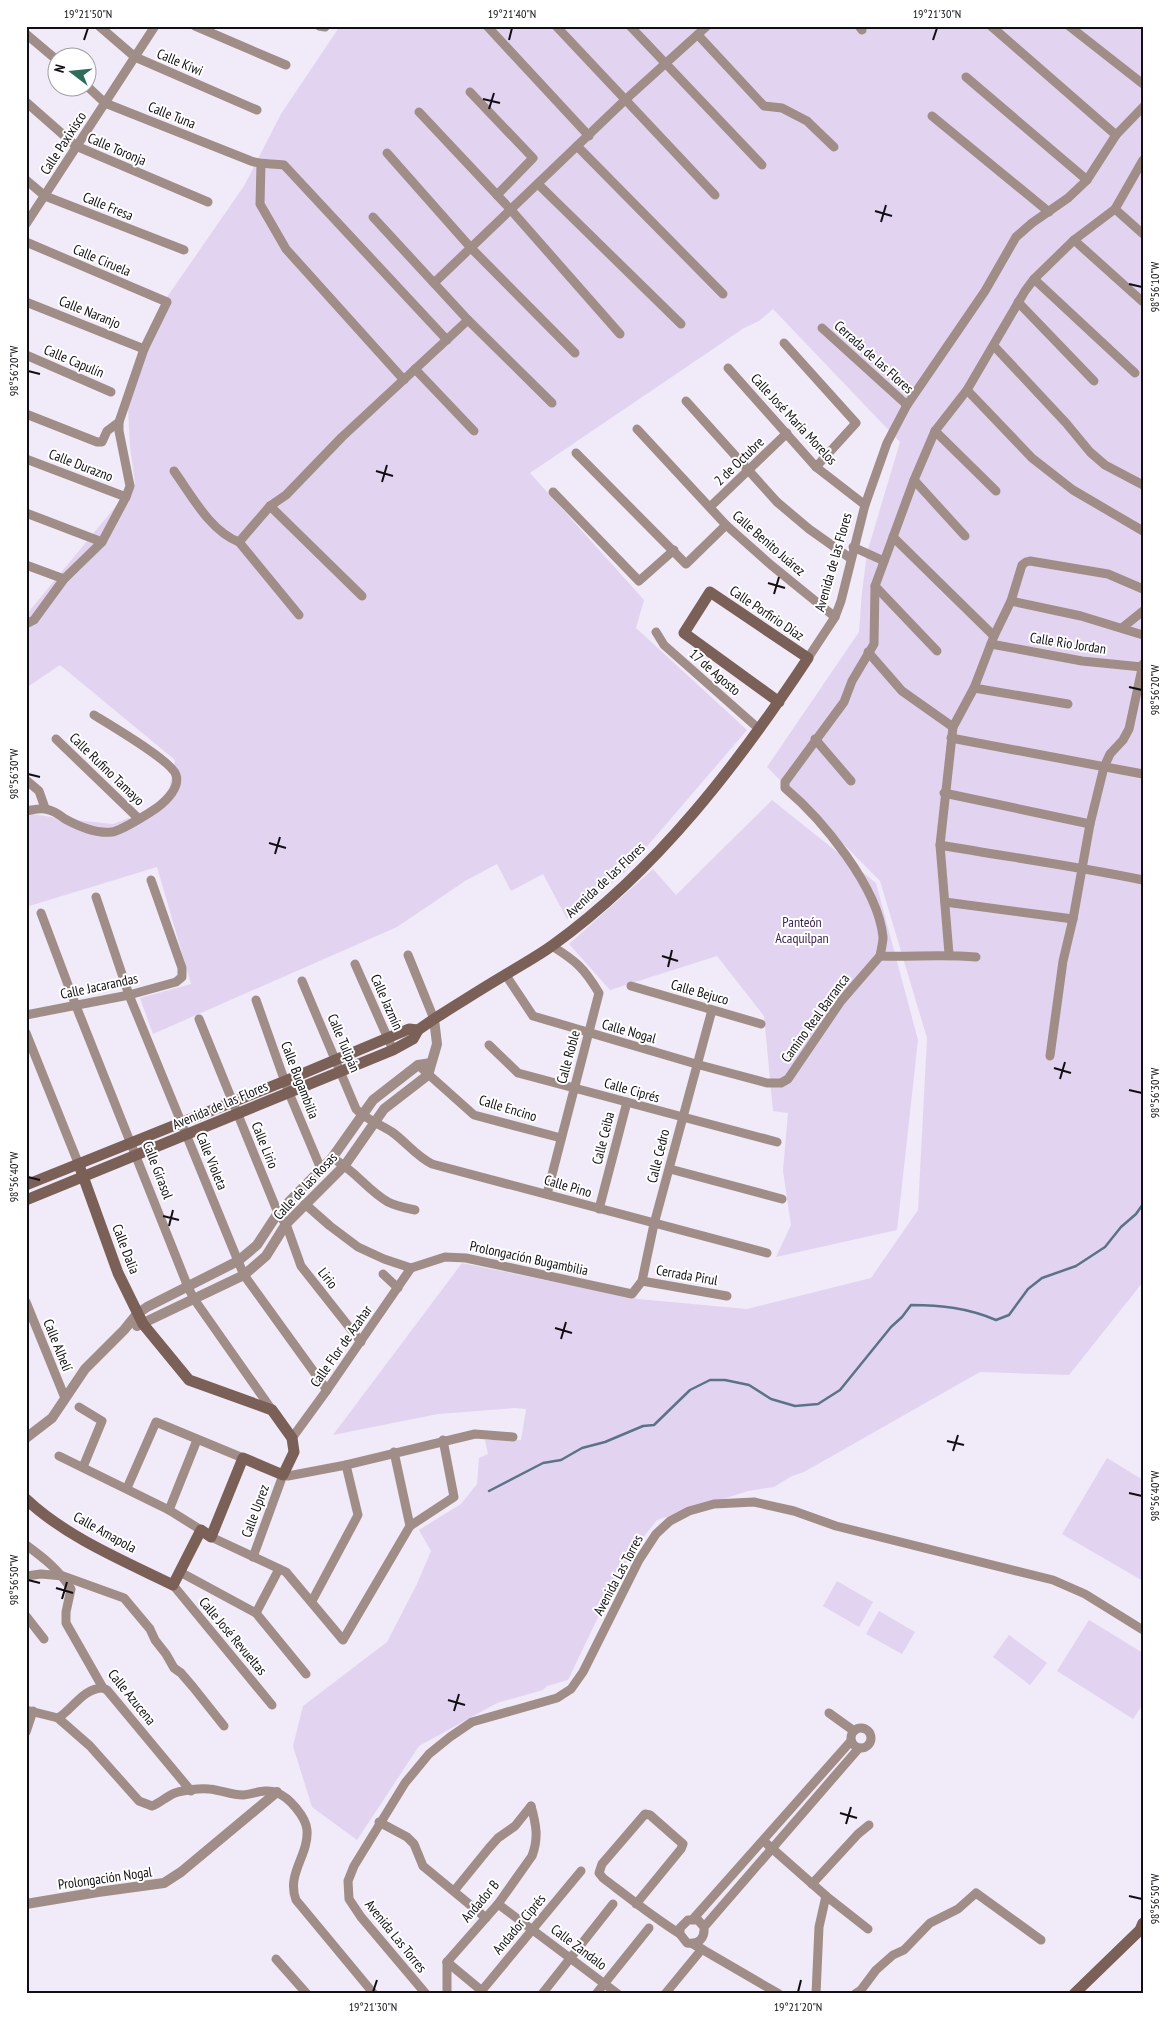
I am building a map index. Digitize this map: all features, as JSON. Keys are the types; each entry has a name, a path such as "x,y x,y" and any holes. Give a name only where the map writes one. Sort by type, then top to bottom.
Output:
{"main road":[{"name":"Calle Porfirio Díaz","path":"779,702 684,632 710,592 808,658"},
{"name":"Avenida de las Flores","path":"27,1183 79,1165 233,1102 341,1072 394,1050 413,1039 418,1030 434,1019 552,946 634,877 707,795 779,702 808,658"},
{"name":"Avenida de las Flores","path":"30,1198 238,1115 336,1060 409,1029 418,1030"},
{"name":"Calle Dalia","path":"79,1165 118,1272 143,1324 189,1380 272,1410"},
{"name":"Calle Girasol","path":"272,1410 292,1438"},
{"path":"173,1585 201,1530 211,1537 243,1458 284,1475 294,1452 292,1438"},
{"name":"Calle Amapola","path":"26,1499 43,1514 104,1550 173,1585"},
{"path":"1074,1994 1142,1927"}],"street":[{"name":"Calle Kiwi","path":"99,26 135,57 257,110"},
{"name":"Calle Paxixisco","path":"26,224 155,26"},
{"path":"195,26 286,65"},
{"path":"487,26 589,136"},
{"path":"556,26 716,195"},
{"path":"630,26 762,165"},
{"path":"434,283 625,100 707,26"},
{"path":"991,26 1116,135"},
{"path":"1069,26 1143,84"},
{"path":"26,34 48,53"},
{"path":"698,35 764,106 782,108 807,121 834,147"},
{"path":"966,77 1087,180"},
{"path":"470,92 533,158 497,194"},
{"name":"Calle Tuna","path":"98,96 105,103 251,161 261,164 274,163 284,165 447,340"},
{"name":"Calle Toronja","path":"26,102 76,146 208,202"},
{"name":"Avenida de las Flores","path":"808,658 835,617 865,505 887,443 907,405 985,291 1016,237 1032,222 1068,198 1087,180 1116,135 1143,107"},
{"path":"419,112 497,194 620,334"},
{"path":"932,116 1049,212"},
{"path":"577,146 723,294"},
{"path":"387,153 471,248 575,353"},
{"path":"976,957 949,954 925,957 880,956 883,939 871,898 837,842 784,788 786,782 815,739 844,702 852,681 874,644 875,586 914,480 935,431 967,390 1018,302 1034,279 1074,240 1115,209 1142,161"},
{"path":"261,164 260,204 286,249 404,380"},
{"name":"Calle Fresa","path":"26,180 45,196 184,250"},
{"path":"538,184 680,324"},
{"path":"1115,209 1143,234"},
{"path":"373,217 468,320 552,403"},
{"path":"1074,240 1143,302"},
{"name":"Calle Ciruela","path":"26,242 167,302 144,349"},
{"path":"1034,279 1135,373"},
{"name":"Calle Naranjo","path":"26,302 144,349"},
{"path":"1018,302 1094,381"},
{"path":"239,542 270,506 286,496 342,437 468,320"},
{"name":"Cerrada de las Flores","path":"822,328 907,405"},
{"path":"784,343 856,423 816,467"},
{"path":"994,346 1066,423 1090,452 1105,465 1143,485"},
{"path":"26,624 34,620 64,578 102,542 126,496 130,486 119,431 119,422 144,349"},
{"name":"Calle Capulín","path":"26,356 111,392"},
{"name":"Calle José María Morelos","path":"728,368 816,467 865,505"},
{"path":"415,369 474,431"},
{"path":"967,390 1032,458 1073,490 1143,531"},
{"path":"686,400 778,502 809,530 850,558"},
{"path":"26,414 97,442 102,442 107,431 119,422"},
{"name":"Calle Benito Juárez","path":"637,429 726,525 835,617"},
{"path":"935,431 996,491"},
{"name":"2 de Octubre","path":"710,507 787,433"},
{"path":"576,453 686,564 726,525"},
{"name":"Calle Durazno","path":"26,459 126,496"},
{"path":"174,471 207,516 227,538 239,542 299,615"},
{"path":"914,480 965,536"},
{"path":"553,492 638,581 674,550"},
{"path":"270,506 362,596"},
{"path":"26,513 102,542"},
{"path":"893,537 992,640"},
{"path":"853,547 884,561"},
{"path":"949,954 940,845 952,728 974,688 992,640 1011,601 1022,565 1026,562 1101,572 1143,589"},
{"path":"26,565 64,578"},
{"path":"875,586 937,651"},
{"path":"1011,601 1081,616 1143,635"},
{"path":"1122,628 1143,611"},
{"name":"17 de Agosto","path":"656,632 664,646 759,729"},
{"name":"Calle Rio Jordan","path":"992,640 1082,661 1142,666"},
{"path":"868,652 902,691 952,728"},
{"path":"1050,1056 1063,961 1074,919 1090,824 1104,767 1110,754 1123,740 1129,730 1142,666"},
{"path":"974,688 1068,704"},
{"path":"26,811 45,808 74,824 99,831 113,832 139,819 161,804 174,790 177,784 176,774 155,754 94,715"},
{"path":"951,738 1143,774"},
{"name":"Calle Rufino Tamayo","path":"56,739 139,819"},
{"path":"815,739 851,781"},
{"path":"26,780 39,791 45,808"},
{"path":"944,794 1090,824"},
{"path":"940,845 1083,868 1143,880"},
{"name":"Calle Jacarandas","path":"26,1015 129,995 176,982 182,977 182,968 151,880"},
{"name":"Calle Violeta","path":"96,897 129,995 244,1275 327,1390"},
{"path":"945,902 1074,919"},
{"name":"Calle Girasol","path":"42,913 76,1006 194,1300 272,1410"},
{"name":"Calle Roble","path":"547,1194 599,993 574,959 552,946"},
{"path":"408,955 434,1019 437,1044 428,1075"},
{"name":"Camino Real Barranca","path":"767,1083 781,1083 788,1079 840,1001 880,956"},
{"name":"Calle Jazmín","path":"355,964 394,1050"},
{"name":"Calle Nogal","path":"505,974 533,1016 589,1034 767,1083"},
{"name":"Calle Tulipán","path":"302,981 356,1109 362,1115"},
{"name":"Calle Bejuco","path":"631,986 761,1024"},
{"name":"Calle Bugambilia","path":"256,1000 287,1087 321,1169"},
{"name":"Calle Cedro","path":"642,1281 654,1224 712,1010"},
{"name":"Calle Lirio","path":"199,1019 278,1213 286,1224"},
{"name":"Calle Dalia","path":"26,1033 79,1165"},
{"name":"Calle Ciprés","path":"489,1045 518,1072 682,1118 777,1142"},
{"name":"Calle de las Rosas","path":"26,1438 52,1418 85,1369 124,1330 137,1314 146,1307 238,1261 257,1245 278,1213 332,1158 373,1100 418,1065 431,1063"},
{"name":"Calle Encino","path":"418,1065 474,1115 561,1138"},
{"name":"Calle de las Rosas","path":"124,1330 143,1324 244,1275 266,1256 286,1224 345,1165 384,1109 428,1075"},
{"name":"Calle Ceiba","path":"600,1209 626,1102"},
{"name":"Calle Pino","path":"362,1115 392,1133 421,1158 432,1164 768,1253"},
{"path":"332,1158 345,1165 373,1192 390,1203 415,1210"},
{"path":"670,1169 782,1199"},
{"path":"27,1183 30,1198"},
{"path":"305,1204 358,1247 411,1268"},
{"name":"Lirio","path":"286,1224 301,1266 361,1342"},
{"name":"Prolongación Bugambilia","path":"411,1268 445,1257 466,1258 632,1294 642,1281"},
{"name":"Calle Flor de Azahar","path":"292,1438 411,1268"},
{"path":"383,1274 398,1288"},
{"name":"Cerrada Pirul","path":"642,1281 727,1296"},
{"name":"Calle Alhelí","path":"26,1302 65,1398"},
{"path":"79,1407 102,1421 82,1467"},
{"path":"127,1488 156,1422 243,1458"},
{"path":"284,1475 288,1476 346,1465 443,1440 475,1434 513,1437"},
{"path":"169,1510 198,1440"},
{"path":"211,1537 286,1572 343,1640 410,1526 454,1496 443,1440"},
{"path":"394,1452 410,1526"},
{"path":"59,1456 127,1488 169,1510 201,1530"},
{"path":"312,1601 358,1515 346,1465"},
{"name":"Calle Uprez","path":"253,1557 284,1475"},
{"name":"Avenida Las Torres","path":"426,1994 361,1917 349,1899 348,1881 354,1866 404,1783 429,1754 472,1722 557,1698 571,1689 583,1672 639,1560 656,1534 670,1521 689,1511 714,1504 754,1502 794,1511 836,1526 1053,1580 1086,1594 1143,1630"},
{"name":"Calle Azucena","path":"26,1545 53,1565 72,1589 66,1612 66,1623 103,1688 107,1690 191,1790"},
{"path":"256,1613 279,1569"},
{"path":"180,1572 256,1613 306,1674"},
{"path":"26,1576 41,1574 63,1576 124,1598 150,1629 155,1640 174,1668 193,1687 224,1726"},
{"name":"Calle José Revueltas","path":"173,1585 272,1705"},
{"path":"26,1616 44,1639"},
{"path":"58,1718 90,1691 95,1688 103,1688"},
{"path":"26,1732 30,1710 58,1718 90,1746 139,1801 152,1806 175,1793 191,1790 210,1789 226,1794 244,1795 258,1792 277,1792 297,1808 306,1823 307,1833 293,1878 292,1891 296,1900 374,1994"},
{"path":"829,1713 854,1731"},
{"path":"680,1934 680,1928 683,1923 693,1919 764,1840 851,1741 854,1731 863,1728 868,1730 871,1735 869,1745 859,1748 704,1927 702,1938 693,1944"},
{"path":"851,1741 854,1746 859,1748"},
{"name":"Prolongación Nogal","path":"26,1904 164,1883 181,1872 277,1792"},
{"name":"Andador B","path":"447,1962 498,1904 532,1856 537,1830 531,1806 515,1826 488,1848 454,1891"},
{"path":"636,1904 681,1849 683,1844 650,1814 645,1814 600,1869 599,1873 636,1904 680,1934 687,1942 779,1994"},
{"path":"379,1822 407,1836 414,1844 423,1866 486,1918"},
{"path":"812,1884 858,1834 869,1825"},
{"path":"764,1840 826,1896 868,1929"},
{"name":"Andador Ciprés","path":"481,1992 580,1871"},
{"path":"855,1994 861,1990 876,1970 892,1955 904,1950 930,1923 958,1909 976,1893 1041,1940"},
{"path":"816,1994 819,1927 826,1896"},
{"name":"Calle Zandalo","path":"498,1904 618,1994"},
{"path":"542,1994 613,1904"},
{"path":"693,1919 698,1920 704,1927"},
{"path":"596,1994 649,1928"},
{"path":"666,1994 702,1949"},
{"path":"276,1959 307,1994"},
{"path":"447,1962 481,1992"},
{"path":"447,1962 447,1994"}],"green space":[{"path":"340,26 1143,26 1143,1282 1069,1375 980,1372 804,1472 792,1476 774,1487 748,1491 657,1520 637,1545 616,1580 568,1680 547,1686 543,1690 497,1703 419,1746 357,1840 312,1807 293,1746 303,1706 387,1642 417,1584 431,1551 419,1530 461,1504 477,1484 479,1458 488,1454 485,1440 521,1440 526,1409 515,1408 438,1414 333,1435 462,1263 638,1299 747,1309 871,1278 918,1210 927,1038 880,881 767,767 859,632 867,553 900,442 773,309 759,321 744,328 530,473 644,600 636,628 747,730 625,872 567,919 543,874 511,891 497,864 465,881 397,927 153,1034 140,998 191,984 157,867 26,907 26,813 113,824 166,804 175,760 60,665 26,688 26,615 135,483 130,447 128,408 165,300 244,186 281,114"},
{"name":"Panteón Acaquilpan","path":"772,800 876,883 918,1040 897,1230 776,1257 791,1225 783,1171 788,1113 773,1111 764,1016 717,956 610,990 569,944 653,869 676,895"},
{"path":"1107,1458 1143,1480 1143,1581 1062,1534"},
{"path":"837,1581 873,1602 859,1627 823,1606"},
{"path":"879,1611 915,1632 902,1654 866,1634"},
{"path":"1089,1620 1143,1653 1143,1704 1133,1719 1057,1671"},
{"path":"1009,1635 1047,1663 1030,1685 993,1657"}],"waterway":[{"path":"489,1491 543,1463 561,1460 582,1448 605,1442 643,1426 654,1425 690,1390 710,1380 725,1380 749,1385 771,1399 795,1406 818,1404 840,1390 911,1305 954,1308 996,1320 1009,1315 1028,1289 1042,1278 1076,1266 1105,1247 1143,1204"}]}
